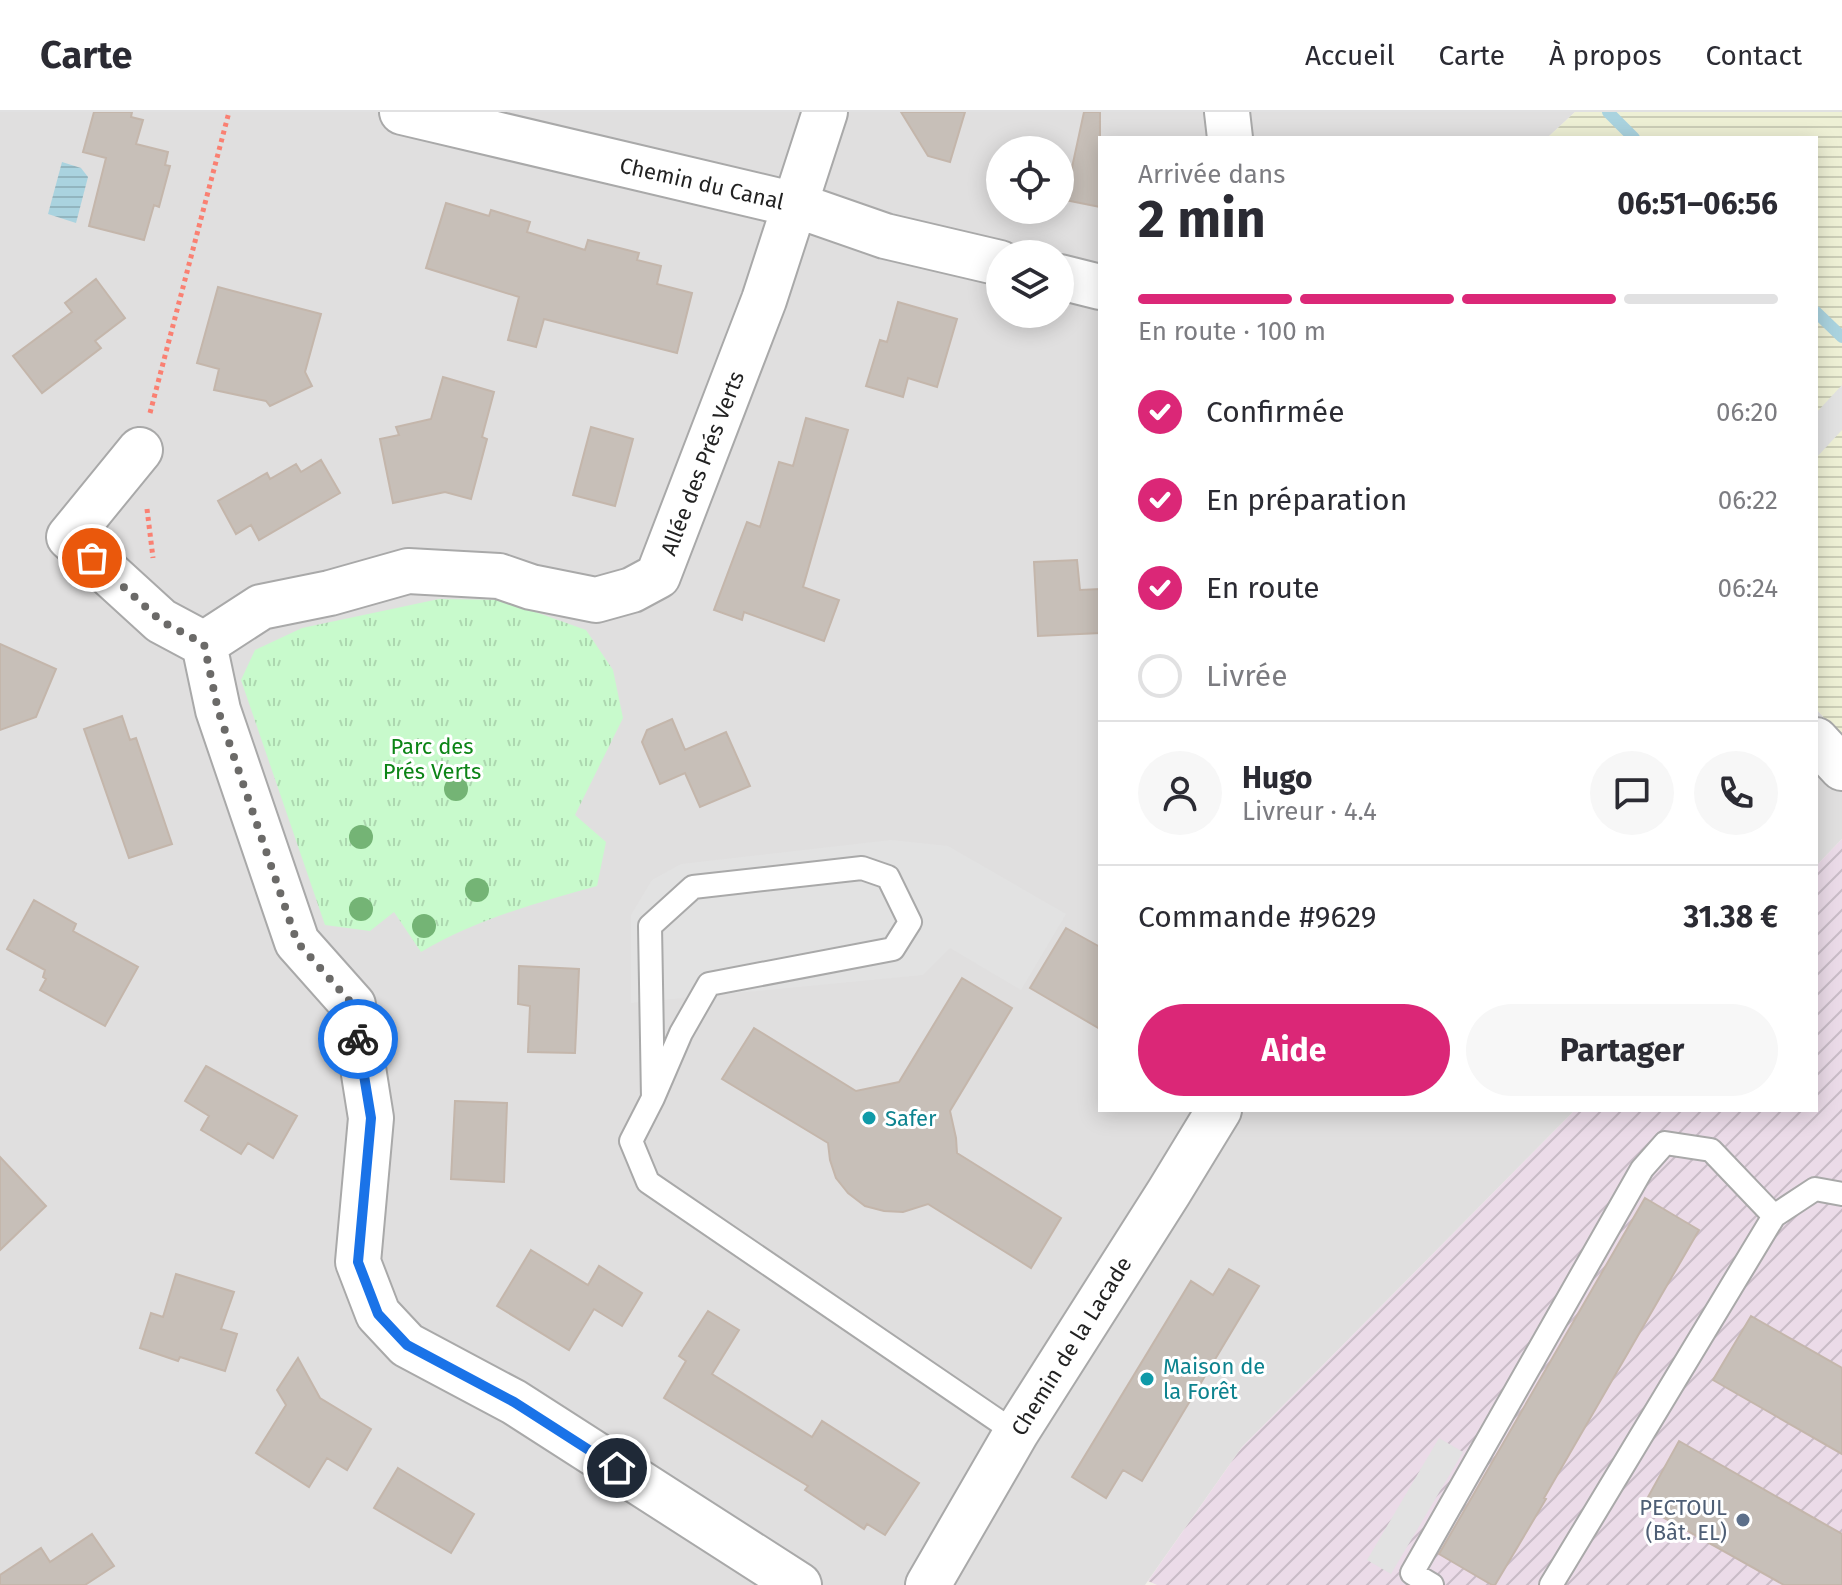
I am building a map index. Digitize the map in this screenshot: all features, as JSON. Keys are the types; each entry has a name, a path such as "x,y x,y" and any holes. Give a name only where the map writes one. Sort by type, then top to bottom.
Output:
{"street":[{"name":"Chemin du Canal","path":"402,112 796,205 885,236 986,260"},
{"name":"Allée des Prés Verts","path":"204,644 261,607 330,593 408,571 499,576 531,587 596,600 632,590 658,576 764,300 825,112"},
{"path":"1227,112 1230,136"},
{"path":"1074,280 1098,286"},
{"path":"140,450 69,537 161,621 204,644 218,710 297,942 353,1005 371,1118 358,1262 378,1314 407,1345 514,1402 799,1585"},
{"path":"1818,742 1842,768"},
{"name":"Chemin de la Lacade","path":"928,1585 1016,1433 1218,1112"}],"lane":[{"path":"653,1098 650,926 693,887 862,868 888,877 910,922 893,949 709,984 681,1033 653,1098 631,1141 648,1182 1016,1433"},
{"path":"1432,1585 1412,1573 1642,1169 1665,1143 1711,1150 1774,1216"},
{"path":"1551,1585 1774,1216 1815,1189 1842,1194"}],"path":[{"path":"154,559 140,450 229,112"}],"shaded area":[{"path":"0,112 1575,112 1549,136 1098,136 1098,1112 1573,1112 1242,1447 1145,1585 0,1585"},
{"path":"1842,385 1842,430 1818,456 1818,411"},
{"path":"1818,711 1842,737 1842,839 1818,864"},
{"path":"1842,839 1842,1585 1157,1585 1148,1581 1242,1447 1573,1112 1818,1112 1818,864"},
{"path":"891,840 948,846 1066,914 1021,990 950,948 923,975 631,1003 631,915 652,880 681,864"},
{"path":"1439,1438 1463,1452 1391,1574 1367,1560"}],"green space":[{"path":"1575,112 1842,112 1842,737 1818,711 1818,136 1549,136"},
{"name":"Parc des Prés Verts","path":"439,599 502,600 586,630 613,670 623,718 575,815 606,842 597,886 485,921 421,952 394,912 370,931 325,925 241,680 255,650 302,628"}],"water":[{"path":"62,162 81,168 88,177 76,223 48,214"}],"building":[{"path":"94,112 132,112 131,117 143,120 136,144 168,152 165,165 170,166 159,207 154,205 144,240 89,226 106,158 83,152"},
{"path":"901,112 965,112 950,162 928,156"},
{"path":"1084,112 1100,112 1098,207 1074,202 1074,158"},
{"path":"446,203 489,216 491,210 530,222 527,232 585,250 588,240 639,253 637,260 661,266 657,284 692,293 677,353 544,319 536,347 508,340 519,297 426,268"},
{"path":"96,279 125,318 95,341 101,348 42,393 13,356 72,312 65,303"},
{"path":"218,287 321,314 305,372 312,386 270,406 266,401 214,390 219,369 197,363"},
{"path":"898,302 957,319 937,387 908,378 903,397 866,386 880,340 887,342"},
{"path":"443,377 494,392 482,437 487,439 471,499 445,492 393,503 380,439 399,435 396,427 431,419"},
{"path":"806,418 848,430 803,587 839,600 824,641 744,612 742,620 714,610 747,522 760,527 779,462 793,466"},
{"path":"591,427 633,439 615,506 573,495"},
{"path":"321,460 340,493 259,540 251,525 236,534 218,501 267,473 270,479 296,464 301,472"},
{"path":"1077,560 1080,590 1098,589 1098,633 1038,636 1034,562"},
{"path":"0,644 56,669 36,717 0,730"},
{"path":"122,716 130,740 136,738 172,844 129,858 84,729"},
{"path":"672,719 685,750 726,732 750,786 700,807 685,773 660,784 642,742 647,730"},
{"path":"34,900 76,924 73,931 138,967 105,1026 40,990 46,979 43,977 45,970 7,949"},
{"path":"1066,928 1098,946 1098,1028 1030,988"},
{"path":"519,966 579,969 575,1053 528,1052 530,1006 518,1004"},
{"name":"Safer","path":"962,978 1012,1008 950,1111 957,1153 1061,1218 1031,1268 928,1204 903,1212 865,1206 848,1193 836,1178 828,1143 722,1079 754,1028 856,1091 899,1082"},
{"path":"206,1066 297,1116 273,1158 248,1143 241,1154 201,1130 209,1116 185,1101"},
{"path":"455,1101 507,1103 504,1182 451,1179"},
{"path":"0,1157 46,1206 0,1250"},
{"path":"1645,1198 1699,1230 1546,1499 1495,1585 1492,1585 1439,1554"},
{"path":"531,1250 588,1285 599,1266 642,1293 622,1326 594,1309 569,1350 497,1306"},
{"path":"1229,1269 1259,1286 1142,1481 1123,1470 1106,1498 1072,1477 1191,1281 1213,1295"},
{"path":"176,1274 234,1292 221,1329 237,1334 225,1371 180,1357 178,1361 140,1348 151,1313 163,1317"},
{"path":"708,1311 739,1330 712,1374 812,1437 822,1421 919,1483 885,1535 867,1524 864,1529 805,1490 808,1486 664,1398 686,1361 679,1356"},
{"path":"1751,1316 1842,1368 1842,1454 1713,1380"},
{"path":"298,1358 320,1398 371,1429 347,1470 327,1458 309,1487 256,1453 286,1405 277,1390"},
{"name":"PECTOUL (Bât. EL)","path":"1679,1441 1842,1534 1842,1585 1784,1585 1643,1506"},
{"path":"398,1468 474,1514 451,1553 374,1508"},
{"path":"92,1534 114,1566 85,1585 0,1585 0,1575 41,1548 50,1562"}],"waterway":[{"path":"1608,112 1632,136"},
{"path":"1818,314 1842,337"}],"way so far":[{"path":"92,558 161,621 204,644 218,710 297,942 353,1005 358,1039"}],"place":[{"name":"Safer","path":"869,1118"},
{"name":"Maison de la Forêt","path":"1147,1379"},
{"name":"PECTOUL (Bât. EL)","path":"1743,1520"}],"route":[{"path":"358,1039 371,1118 358,1262 378,1314 407,1345 514,1402 617,1468"}]}
